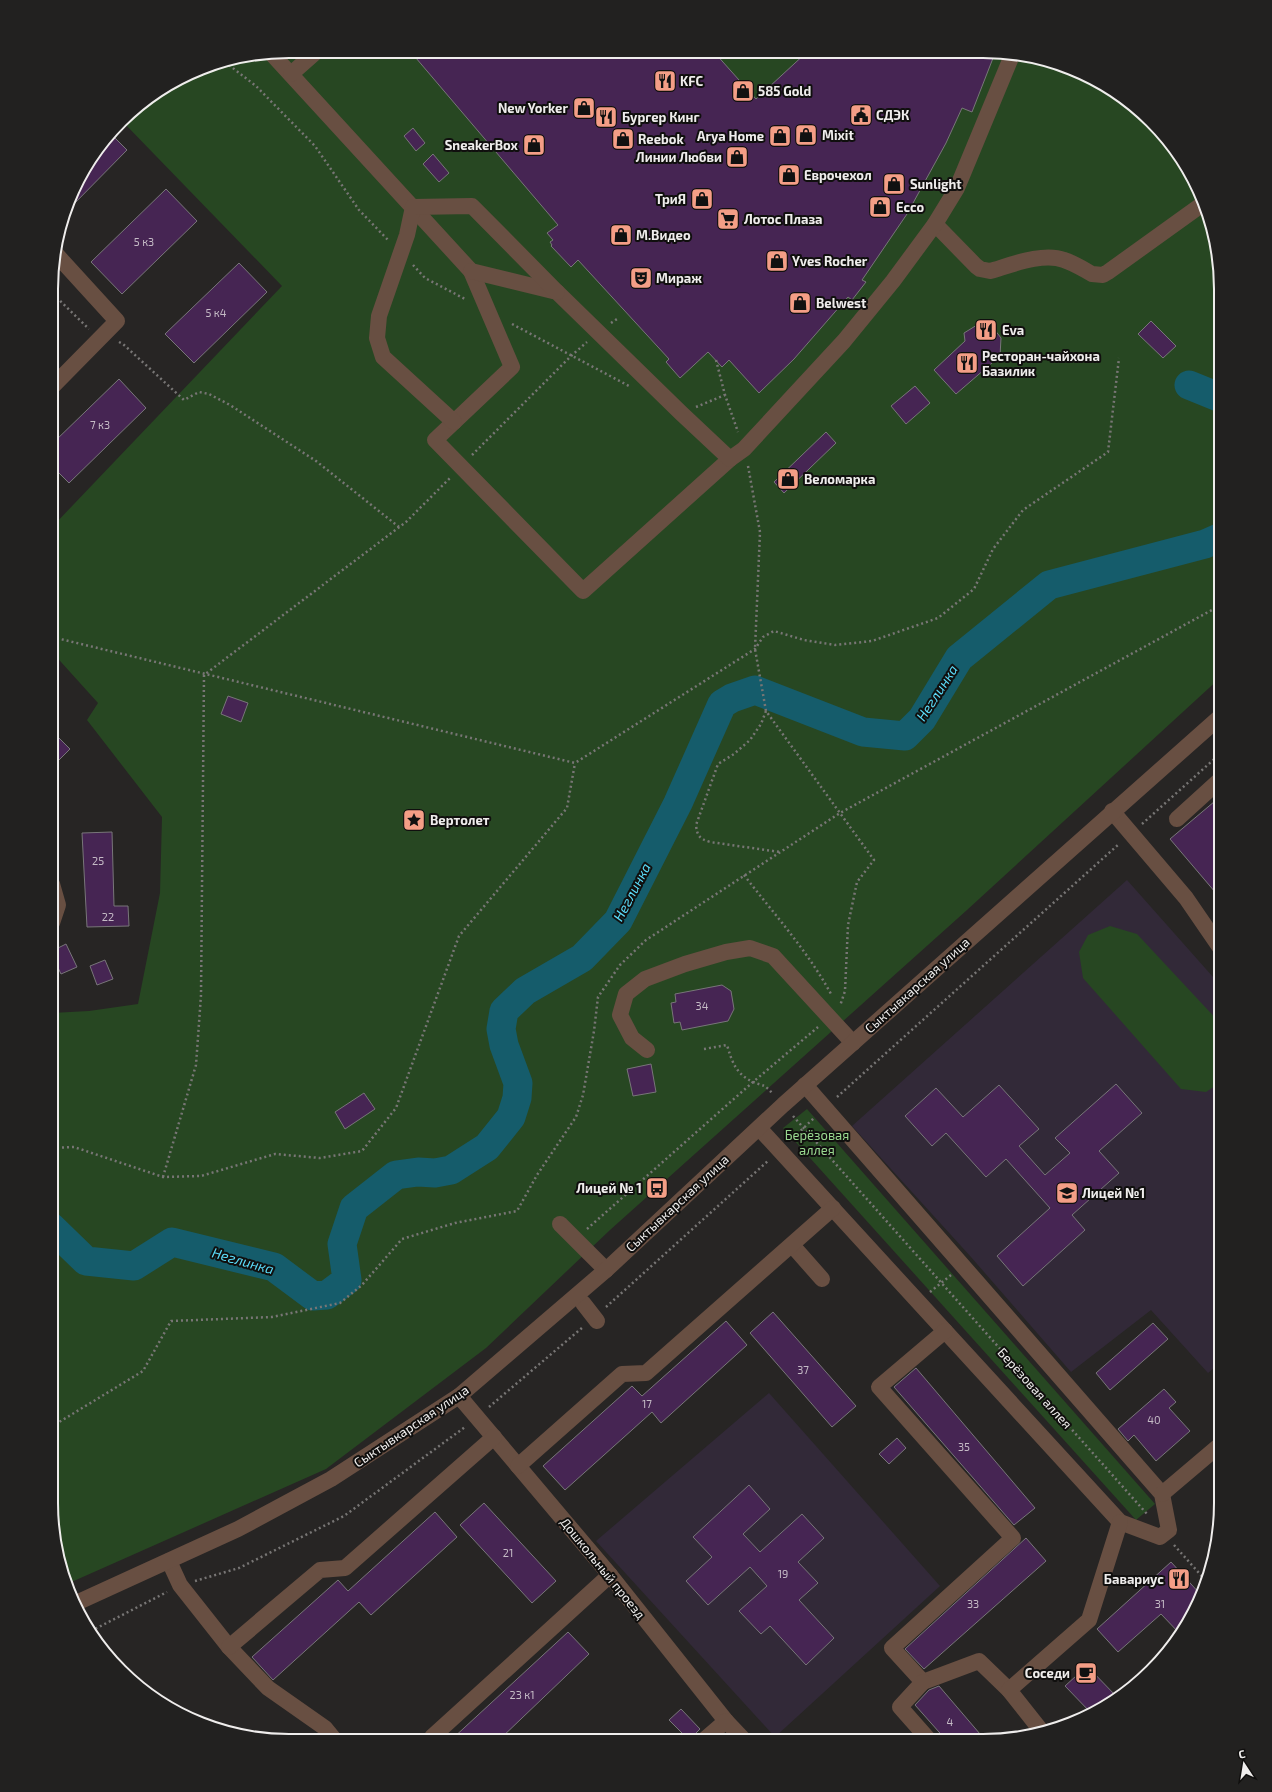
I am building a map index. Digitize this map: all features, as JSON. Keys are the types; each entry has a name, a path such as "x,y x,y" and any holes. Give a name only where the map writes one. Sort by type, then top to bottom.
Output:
{"street":[{"path":"276,58 471,271 512,367 435,440 583,591 730,459 744,449 844,341 893,281 935,224 957,188 1010,60"},
{"path":"290,74 309,58"},
{"path":"413,207 472,206 680,413 730,459"},
{"path":"413,207 407,235 379,316 377,338 383,357 454,422"},
{"path":"935,224 976,266 985,271 990,272 1024,261 1045,258 1062,259 1097,276 1108,272 1199,207"},
{"path":"58,381 117,321 60,259"},
{"path":"471,271 557,292"},
{"name":"Сыктывкарская улица","path":"80,1601 238,1529 331,1479 459,1396 606,1270 783,1105 1112,811 1214,722"},
{"path":"1177,819 1214,785"},
{"path":"1112,811 1186,898 1214,938"},
{"path":"647,1050 632,1038 620,1015 626,994 645,979 685,964 726,952 750,948 772,956 832,1010 853,1043"},
{"name":"Берёзовая аллея","path":"805,1086 1162,1494"},
{"name":"Берёзовая аллея","path":"759,1128 1120,1522"},
{"path":"518,1466 622,1374 646,1373 833,1208"},
{"path":"560,1224 606,1270"},
{"path":"792,1245 822,1279"},
{"path":"583,1303 597,1321"},
{"path":"923,1682 892,1648 1013,1538 879,1386 945,1331"},
{"name":"Дошкольный проезд","path":"459,1396 610,1575 726,1721 738,1734"},
{"path":"229,1647 320,1570 345,1568 494,1437"},
{"path":"1008,1690 1089,1620 1120,1522 1160,1537 1167,1532 1162,1494 1214,1449"},
{"path":"169,1561 180,1585 229,1647 268,1688 325,1728 330,1734"},
{"path":"436,1734 610,1575"},
{"path":"924,1734 900,1707 923,1682 979,1661 1008,1690 1038,1727"},
{"path":"711,1734 726,1721"}],"path":[{"path":"58,299 86,328 123,344 184,400 199,392 209,394 230,405 316,461 399,527"},
{"path":"204,675 399,527 571,356 617,318"},
{"path":"58,638 204,675 575,763 756,649 763,637 774,631 804,640 835,645 872,641 938,618 974,589 993,548 1023,510 1108,452 1119,358"},
{"path":"576,1239 832,1010 839,1009 845,991 848,925 857,882 874,860 766,711 756,649 760,532 754,494 744,449 725,395 716,360"},
{"path":"58,1423 143,1371 172,1321 272,1317 340,1303 362,1285 402,1239 455,1223 517,1211 537,1175 576,1117 583,1095 598,997 620,965 646,940 840,813 1214,609"},
{"path":"163,1177 196,1065 201,995 204,675"},
{"path":"766,711 761,724 750,740 734,754 718,764 696,826 697,833 702,840 780,852"},
{"path":"58,1148 74,1147 163,1177 201,1176 274,1154 320,1158 362,1152 396,1108 459,936 567,808 575,763"},
{"path":"744,875 797,940 820,974 832,996"},
{"name":"Берёзовая аллея","path":"704,1050 727,1045 734,1068 752,1082 765,1085 1167,1532 1202,1576"},
{"path":"918,1302 962,1265"}],"shaded area":[{"path":"1127,880 1214,978 1214,1368 1208,1373 1151,1310 1071,1372 971,1257 852,1126"},
{"path":"769,1393 940,1586 778,1734 772,1734 596,1541"}],"green space":[{"path":"274,58 998,58 1028,62 1057,70 1085,82 1111,97 1135,115 1157,137 1175,161 1190,187 1202,215 1210,244 1214,274 1214,683 967,910 610,1230 486,1348 326,1469 72,1582 62,1548 58,1518 58,1013 89,1011 138,1004 160,893 162,817 87,720 98,703 58,659 58,521 282,286 126,126 137,115 161,97 187,82 215,70 244,62"},
{"path":"1110,926 1137,934 1214,1016 1214,1087 1206,1092 1181,1089 1083,978 1079,952 1088,935"},
{"name":"Берёзовая аллея","path":"807,1109 1155,1504 1136,1520 783,1128"}],"building":[{"name":"Лотос Плаза","path":"416,58 719,58 756,99 800,58 993,58 972,112 962,108 946,143 907,214 862,280 866,282 852,300 848,297 794,359 759,393 729,360 722,367 708,352 680,378 666,362 669,359 578,260 571,267 551,246 552,245 550,242 553,240 547,233 558,225"},
{"path":"413,128 425,143 416,151 404,136"},
{"path":"115,138 127,150 75,203 89,174"},
{"path":"433,154 449,173 439,182 423,164"},
{"path":"166,189 197,221 122,294 91,262"},
{"path":"239,263 267,292 194,363 165,334"},
{"path":"1151,321 1176,346 1163,358 1138,334"},
{"name":"Ресторан-чайхона Базилик","path":"977,325 991,325 1001,338 1000,356 956,394 934,370 965,341 964,333"},
{"path":"119,379 146,408 69,483 58,472 58,438"},
{"path":"915,386 930,403 906,424 891,406"},
{"path":"826,432 836,443 784,493 774,482"},
{"path":"228,696 248,703 241,722 221,714"},
{"path":"58,737 70,749 58,761"},
{"path":"1214,802 1214,891 1170,839"},
{"path":"112,832 114,906 128,906 129,926 87,927 82,833"},
{"path":"66,944 77,967 61,974 58,968 58,948"},
{"path":"105,960 113,979 97,985 90,966"},
{"path":"722,985 731,991 734,1009 728,1021 682,1030 680,1022 674,1023 671,1003 676,1002 675,994"},
{"path":"651,1064 656,1092 633,1096 627,1069"},
{"name":"Лицей №1","path":"1116,1084 1142,1113 1099,1151 1119,1173 1072,1215 1085,1230 1023,1286 997,1256 1050,1208 1006,1159 986,1177 946,1133 932,1146 905,1116 936,1088 963,1117 999,1085 1039,1129 1019,1146 1045,1175 1070,1153 1055,1138"},
{"path":"364,1093 375,1109 345,1129 335,1112"},
{"path":"773,1312 856,1406 832,1427 750,1333"},
{"path":"726,1321 747,1345 661,1423 652,1412 565,1490 543,1466 632,1386 642,1396"},
{"path":"1153,1323 1168,1339 1110,1390 1096,1373"},
{"path":"916,1368 1035,1508 1014,1525 894,1387"},
{"path":"1164,1389 1176,1402 1169,1408 1190,1431 1156,1461 1134,1435 1128,1441 1118,1429"},
{"path":"897,1438 906,1448 889,1464 879,1454"},
{"path":"749,1485 770,1509 743,1534 760,1552 802,1514 824,1538 798,1562 818,1583 799,1600 834,1638 806,1665 770,1626 761,1634 739,1611 767,1586 750,1567 708,1605 686,1581 712,1557 693,1537"},
{"path":"484,1503 556,1581 532,1603 460,1525"},
{"path":"435,1512 457,1537 371,1615 359,1602 273,1680 252,1657 338,1580 348,1591"},
{"path":"1026,1538 1046,1561 924,1669 905,1649"},
{"path":"1171,1562 1196,1590 1190,1605 1176,1630 1161,1614 1118,1652 1097,1629"},
{"path":"568,1632 589,1654 505,1734 458,1734"},
{"path":"1087,1666 1113,1693 1087,1709 1065,1686"},
{"path":"939,1686 980,1734 941,1734 915,1705 929,1690"},
{"path":"681,1709 700,1729 695,1734 683,1734 669,1720"}],"waterway":[{"name":"Неглинка","path":"1189,385 1214,395"},
{"name":"Неглинка","path":"58,1234 86,1261 134,1266 172,1242 274,1267 313,1296 327,1295 347,1280 342,1244 354,1208 396,1175 418,1172 435,1173 451,1170 487,1147 511,1117 517,1098 518,1083 504,1045 501,1029 504,1011 525,991 582,958 618,921 678,803 722,704 732,698 755,690 863,732 905,736 922,719 959,658 1049,585 1205,544 1214,540"}],"place":[{"name":"KFC","path":"665,81"},
{"name":"585 Gold","path":"743,91"},
{"name":"New Yorker","path":"584,108"},
{"name":"СДЭК","path":"861,115"},
{"name":"Бургер Кинг","path":"606,117"},
{"name":"Mixit","path":"806,135"},
{"name":"Arya Home","path":"780,136"},
{"name":"Reebok","path":"623,139"},
{"name":"SneakerBox","path":"534,145"},
{"name":"Линии Любви","path":"737,157"},
{"name":"Еврочехол","path":"789,175"},
{"name":"Sunlight","path":"894,184"},
{"name":"ТриЯ","path":"702,199"},
{"name":"Ecco","path":"880,207"},
{"name":"Лотос Плаза","path":"728,219"},
{"name":"М.Видео","path":"621,235"},
{"name":"Yves Rocher","path":"777,261"},
{"name":"Мираж","path":"641,278"},
{"name":"Belwest","path":"800,303"},
{"name":"Eva","path":"986,330"},
{"name":"Ресторан-чайхона Базилик","path":"967,363"},
{"name":"Веломарка","path":"788,479"},
{"name":"Вертолет","path":"414,820"},
{"name":"Лицей № 1","path":"657,1188"},
{"name":"Лицей №1","path":"1067,1193"},
{"name":"Бавариус","path":"1179,1579"},
{"name":"Соседи","path":"1086,1673"}]}
